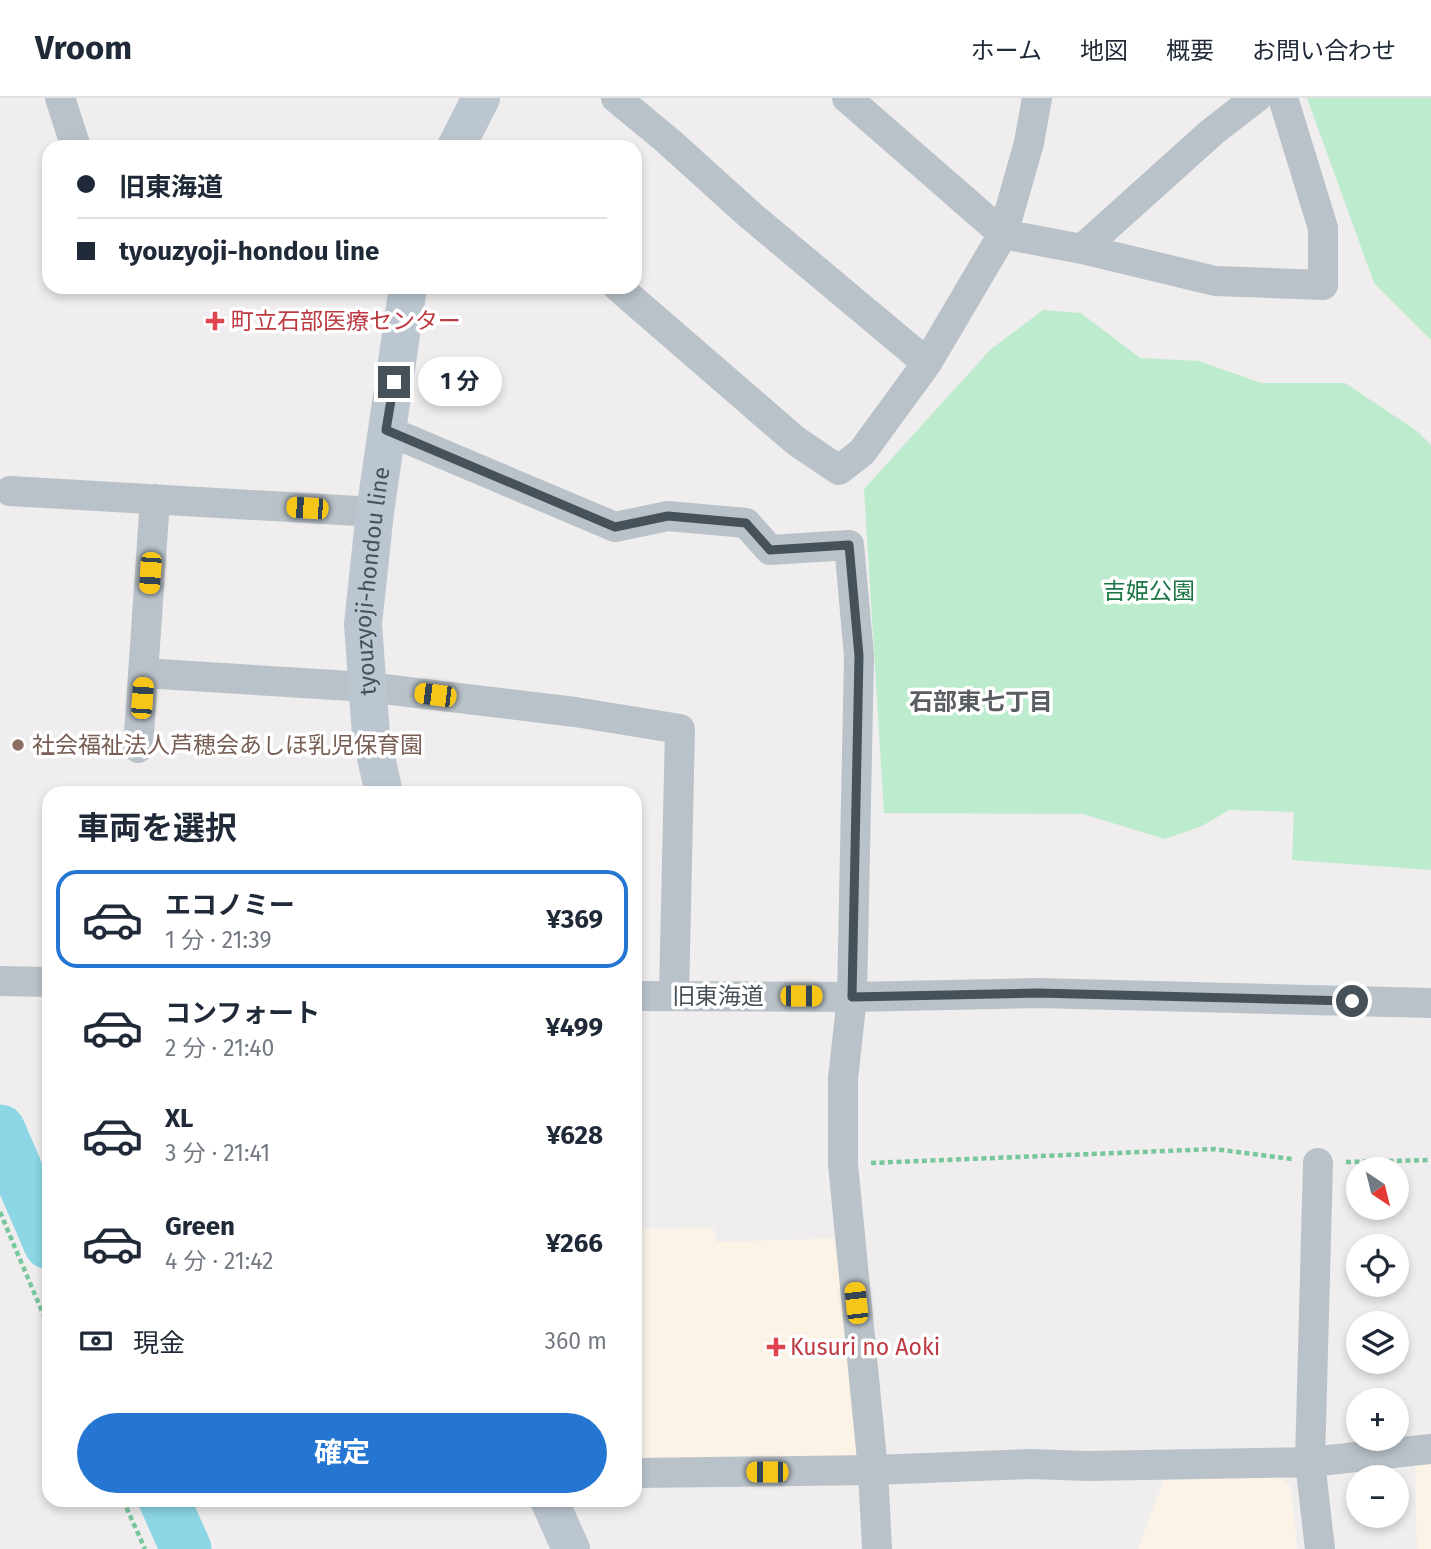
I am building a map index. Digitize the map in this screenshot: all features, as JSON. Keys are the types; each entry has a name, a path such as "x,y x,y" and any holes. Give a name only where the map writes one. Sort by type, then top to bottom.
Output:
{"main road":[{"path":"460,140 481,98"},
{"name":"tyouzyoji-hondou line","path":"382,786 371,735 363,624 375,512 407,294"},
{"path":"552,1507 570,1549"}],"street":[{"path":"60,98 74,140"},
{"path":"616,98 750,215 927,363"},
{"path":"847,98 1003,234 1082,249 1215,281 1323,285 1323,228 1283,98"},
{"path":"626,294 796,442 839,470 862,452 927,363 1003,234 1029,143 1037,98"},
{"path":"1082,249 1212,132 1256,98"},
{"path":"386,430 615,527 668,516 746,523 770,550 849,545 859,656 852,997 843,1079 843,1164 873,1470 877,1549"},
{"path":"10,491 375,512"},
{"path":"138,748 155,499"},
{"path":"143,673 368,687 575,712 680,729 674,996"},
{"path":"0,981 42,982"},
{"name":"旧東海道","path":"642,996 852,997 1038,993 1431,1003"},
{"path":"1318,1163 1310,1462 1320,1549"},
{"path":"642,1473 873,1470 1031,1464 1087,1466 1310,1462 1431,1449"}],"path":[{"path":"843,1164 1214,1149 1318,1163 1431,1160"},
{"path":"0,1212 42,1311"},
{"path":"126,1507 145,1549"}],"shaded area":[{"path":"713,1228 717,1242 844,1238 862,1462 642,1462 642,1229"},
{"path":"1431,1464 1431,1549 1417,1549 1415,1465"},
{"path":"1281,1477 1291,1487 1297,1549 1138,1549 1164,1479"}],"green space":[{"path":"1307,98 1431,98 1431,340 1374,283"},
{"name":"吉姫公園","path":"1043,310 1081,313 1140,358 1199,361 1261,383 1345,383 1417,431 1431,445 1431,870 1292,860 1294,812 1229,810 1202,826 1165,839 1083,814 884,813 864,489 991,349"}],"waterway":[{"path":"0,1130 42,1228"},
{"path":"167,1507 186,1549"}],"place":[{"name":"町立石部医療センター","path":"215,321"},
{"name":"社会福祉法人芦穂会あしほ乳児保育園","path":"18,745"},
{"name":"Kusuri no Aoki","path":"776,1347"}],"district":[{"name":"石部東七丁目","path":"981,702"}],"route":[{"path":"394,382 386,430 615,527 668,516 746,523 770,550 849,545 859,656 852,997 1038,993 1352,1001"}]}
